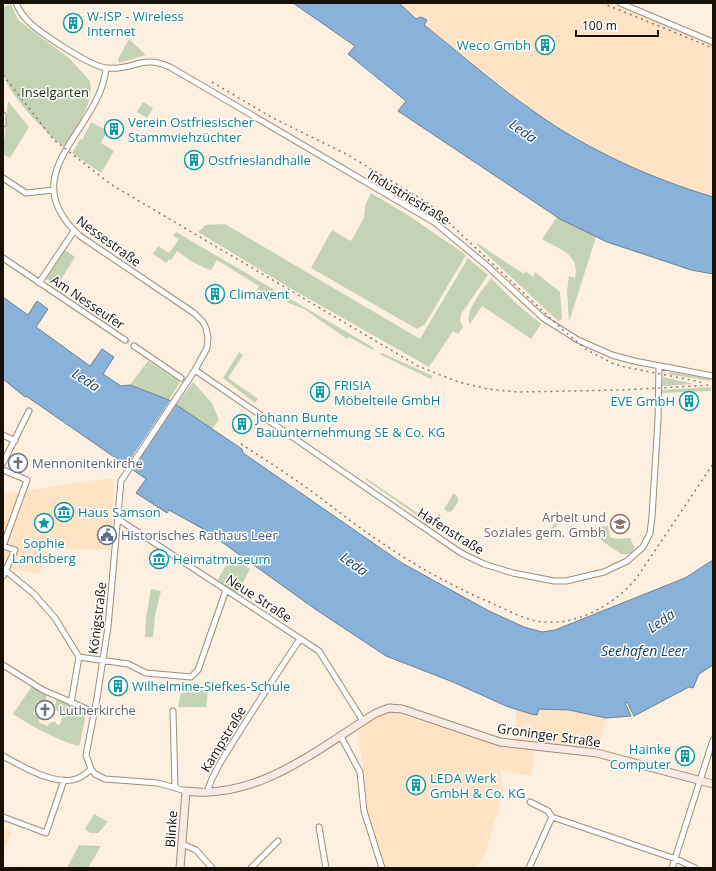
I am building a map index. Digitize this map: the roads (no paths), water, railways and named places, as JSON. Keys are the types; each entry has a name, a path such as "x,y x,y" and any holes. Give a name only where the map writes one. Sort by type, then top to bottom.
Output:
{"street":[{"path":"16,3 29,22 92,64 106,68"},
{"path":"620,3 713,42"},
{"name":"Industriestraße","path":"106,68 117,68 148,61 170,67 434,222 480,260 543,318 578,340 612,354 659,366 713,376"},
{"name":"Nessestraße","path":"106,68 99,92 59,164 54,190 60,214 74,231 201,319 207,333 208,345 195,370 128,470"},
{"path":"3,115 3,124"},
{"path":"3,178 26,193 54,190"},
{"name":"Am Nesseufer","path":"39,283 74,231"},
{"name":"Am Nesseufer","path":"3,258 125,340"},
{"path":"134,346 180,378"},
{"name":"Hafenstraße","path":"195,370 461,553 484,564 513,573 554,581 566,581 604,572 627,561 643,547 650,533 657,453 659,366"},
{"path":"3,463 29,411"},
{"path":"3,435 15,441"},
{"path":"3,470 27,480 3,546 15,550 3,576"},
{"name":"Königstraße","path":"91,769 87,760 86,749 103,661 111,597 121,481 128,470"},
{"name":"Neue Straße","path":"118,519 321,653 363,721"},
{"path":"5,570 34,594 63,629 78,657 71,702"},
{"path":"78,657 128,664 146,673 188,677 194,675 201,664 226,590"},
{"name":"Kampstraße","path":"207,792 208,786 224,756 300,639"},
{"path":"3,665 43,690 87,709"},
{"name":"Groninger Straße","path":"186,791 207,792 237,789 270,777 381,710 397,708 500,742 597,753 713,784"},
{"path":"173,711 175,787"},
{"path":"340,735 360,772 364,811 382,868"},
{"path":"672,868 713,740"},
{"path":"3,756 35,772 64,780 75,779 91,769 95,774 105,779 158,783 186,791"},
{"path":"3,817 46,834 64,780"},
{"name":"Blinke","path":"180,868 186,791"},
{"path":"530,802 548,811 552,817 676,859 695,868"},
{"path":"529,868 552,817"},
{"path":"319,827 326,868"},
{"path":"251,868 278,841"},
{"path":"182,844 196,850 212,868"}],"water":[{"name":"Leda","path":"293,3 399,3 416,19 421,17 427,20 424,25 508,92 557,127 621,162 666,181 713,197 713,274 691,270 607,242 560,219 398,111 406,101 348,54 355,46"},
{"name":"Seehafen Leer","path":"3,297 28,315 37,301 48,309 36,327 90,366 102,349 114,357 103,374 121,386 130,385 169,400 242,449 243,453 402,563 489,611 524,627 542,632 555,630 685,578 713,560 713,665 699,674 693,688 689,687 634,716 627,702 625,703 631,716 606,718 569,710 539,709 537,715 531,714 506,706 453,682 386,656 315,609 205,530 169,510 167,513 136,493 146,479 26,396 25,397 3,379"}],"tunnel":[{"path":"125,340 134,346"}],"railway":[{"path":"602,3 713,48"},
{"path":"3,75 54,140 112,185 418,366 458,382 488,389 518,392 622,390 713,385"},
{"path":"212,82 271,117 348,155 428,203 564,331 587,350 612,363 625,367 701,382"},
{"path":"241,444 302,485 364,531 417,565 464,590 514,613 532,620 544,622 558,622 584,616 597,610 620,595 638,576 713,464"}],"place":[{"name":"W-ISP - Wireless Internet","path":"73,23"},
{"name":"Weco Gmbh","path":"545,45"},
{"name":"Verein Ostfriesischer Stammviehzüchter","path":"114,129"},
{"name":"Ostfrieslandhalle","path":"194,160"},
{"name":"Climavent","path":"215,294"},
{"name":"FRISIA Möbelteile GmbH","path":"320,392"},
{"name":"EVE GmbH","path":"689,401"},
{"name":"Johann Bunte Bauunternehmung SE & Co. KG","path":"242,424"},
{"name":"Mennonitenkirche","path":"18,463"},
{"name":"Haus Samson","path":"64,512"},
{"name":"Sophie Landsberg","path":"44,523"},
{"name":"Arbeit und Soziales gem. Gmbh","path":"620,524"},
{"name":"Historisches Rathaus Leer","path":"107,535"},
{"name":"Heimatmuseum","path":"159,559"},
{"name":"Wilhelmine-Siefkes-Schule","path":"118,686"},
{"name":"Lutherkirche","path":"45,710"},
{"name":"Hainke Computer","path":"685,756"},
{"name":"LEDA Werk GmbH & Co. KG","path":"416,785"}],"park label":[{"name":"Inselgarten","path":"55,92"}]}
